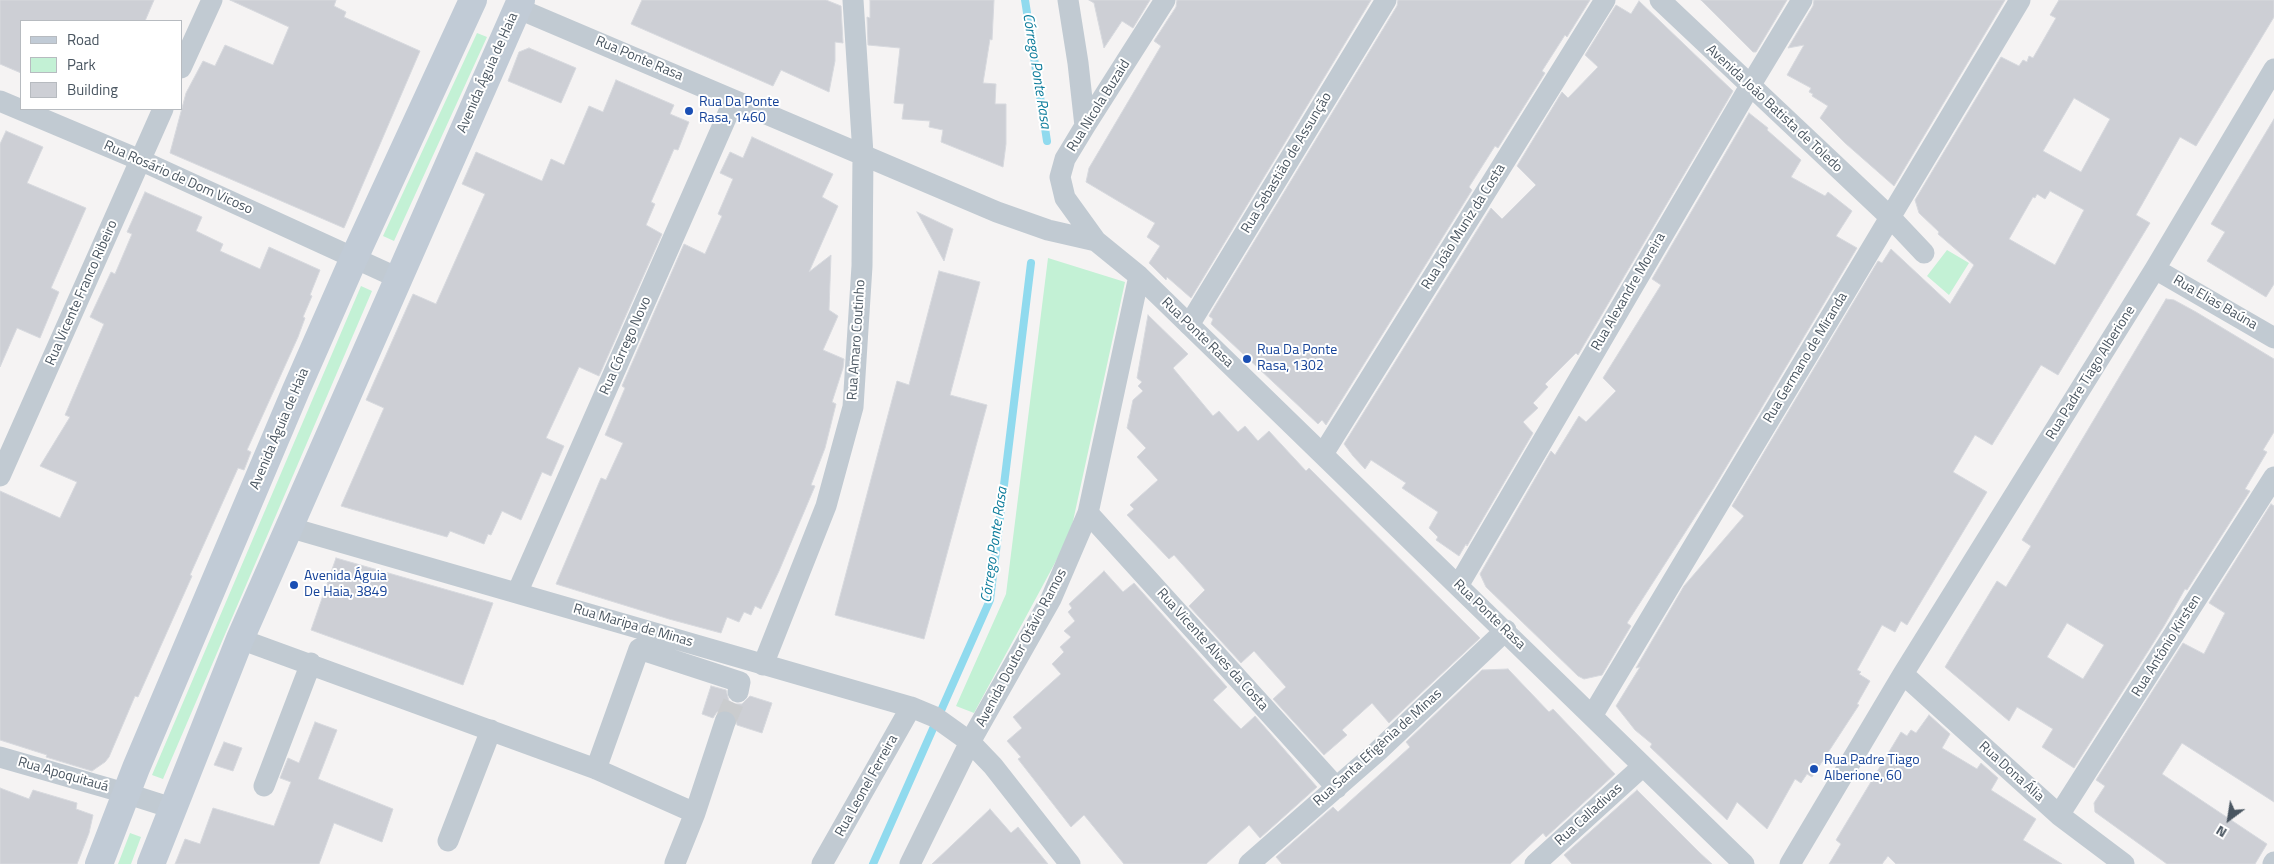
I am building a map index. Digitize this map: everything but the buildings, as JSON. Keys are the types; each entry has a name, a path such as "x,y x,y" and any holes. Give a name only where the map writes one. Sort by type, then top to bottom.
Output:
{"main road":[{"name":"Avenida Águia de Haia","path":"99,864 125,793 354,258 473,0"},
{"name":"Avenida Águia de Haia","path":"150,864 240,639 398,278 513,2"}],"street":[{"path":"182,66 212,0"},
{"name":"Rua Amaro Coutinho","path":"763,665 826,506 853,407 862,266 863,154 853,0"},
{"path":"1068,0 1078,62 1085,126"},
{"name":"Rua Nicola Buzaid","path":"1096,241 1065,198 1060,177 1066,159 1085,126 1165,0"},
{"name":"Rua Sebastião de Assunção","path":"1189,325 1386,0"},
{"name":"Rua João Muniz da Costa","path":"1323,454 1605,0"},
{"name":"Avenida João Batista de Toledo","path":"1660,0 1890,218 1924,253"},
{"name":"Rua Alexandre Moreira","path":"1458,586 1802,0"},
{"name":"Rua Germano de Miranda","path":"1592,716 2020,0"},
{"name":"Rua Ponte Rasa","path":"513,2 734,100 996,212 1048,230 1096,241 1139,276 1458,586 1506,630 1744,864"},
{"name":"Rua Padre Tiago Alberione","path":"1790,864 1903,674 2156,269 2274,69"},
{"name":"Rua Córrego Novo","path":"517,593 734,100"},
{"name":"Rua Rosário de Dom Vicoso","path":"0,101 20,109"},
{"name":"Rua Rosário de Dom Vicoso","path":"21,110 140,160 398,278"},
{"name":"Rua Vicente Franco Ribeiro","path":"0,476 163,110"},
{"name":"Rua Elias Baúna","path":"2156,269 2274,338"},
{"name":"Avenida Doutor Otávio Ramos","path":"910,864 967,739 1051,599 1088,513 1139,276"},
{"name":"Rua Antônio Kirsten","path":"2059,816 2274,477"},
{"name":"Rua Vicente Alves da Costa","path":"1088,513 1336,788"},
{"name":"Rua Maripa de Minas","path":"288,527 914,708 935,718 967,739 992,766 1070,864"},
{"name":"Rua Santa Efigênia de Minas","path":"1249,864 1336,788 1506,630"},
{"path":"240,639 311,663 596,769 695,813"},
{"path":"596,769 639,649 740,682 738,692"},
{"path":"264,786 311,663"},
{"name":"Rua Dona Ália","path":"1903,674 2059,816 2124,864"},
{"name":"Rua Leonel Ferreira","path":"822,864 914,708"},
{"path":"674,863 695,813 725,722"},
{"path":"448,841 491,730"},
{"name":"Rua Apoquitauá","path":"0,757 172,808"},
{"name":"Rua Calladivas","path":"1535,864 1644,766"}],"green space":[{"path":"477,33 487,37 394,241 383,236"},
{"path":"1947,250 1969,263 1949,295 1927,276"},
{"path":"1048,258 1125,282 1070,535 974,713 956,706 1006,594"},
{"path":"361,286 372,291 163,779 152,775"},
{"path":"130,833 141,837 131,864 118,864"}],"waterway":[{"name":"Córrego Ponte Rasa","path":"1025,0 1047,141"},
{"name":"Córrego Ponte Rasa","path":"873,864 990,600 1031,263"}],"tunnel":[{"path":"725,722 738,692"}],"place":[{"name":"Rua Da Ponte Rasa, 1460","path":"689,111"},
{"name":"Rua Da Ponte Rasa, 1302","path":"1247,359"},
{"name":"Avenida Águia De Haia, 3849","path":"294,585"},
{"name":"Rua Padre Tiago Alberione, 60","path":"1814,769"}]}
